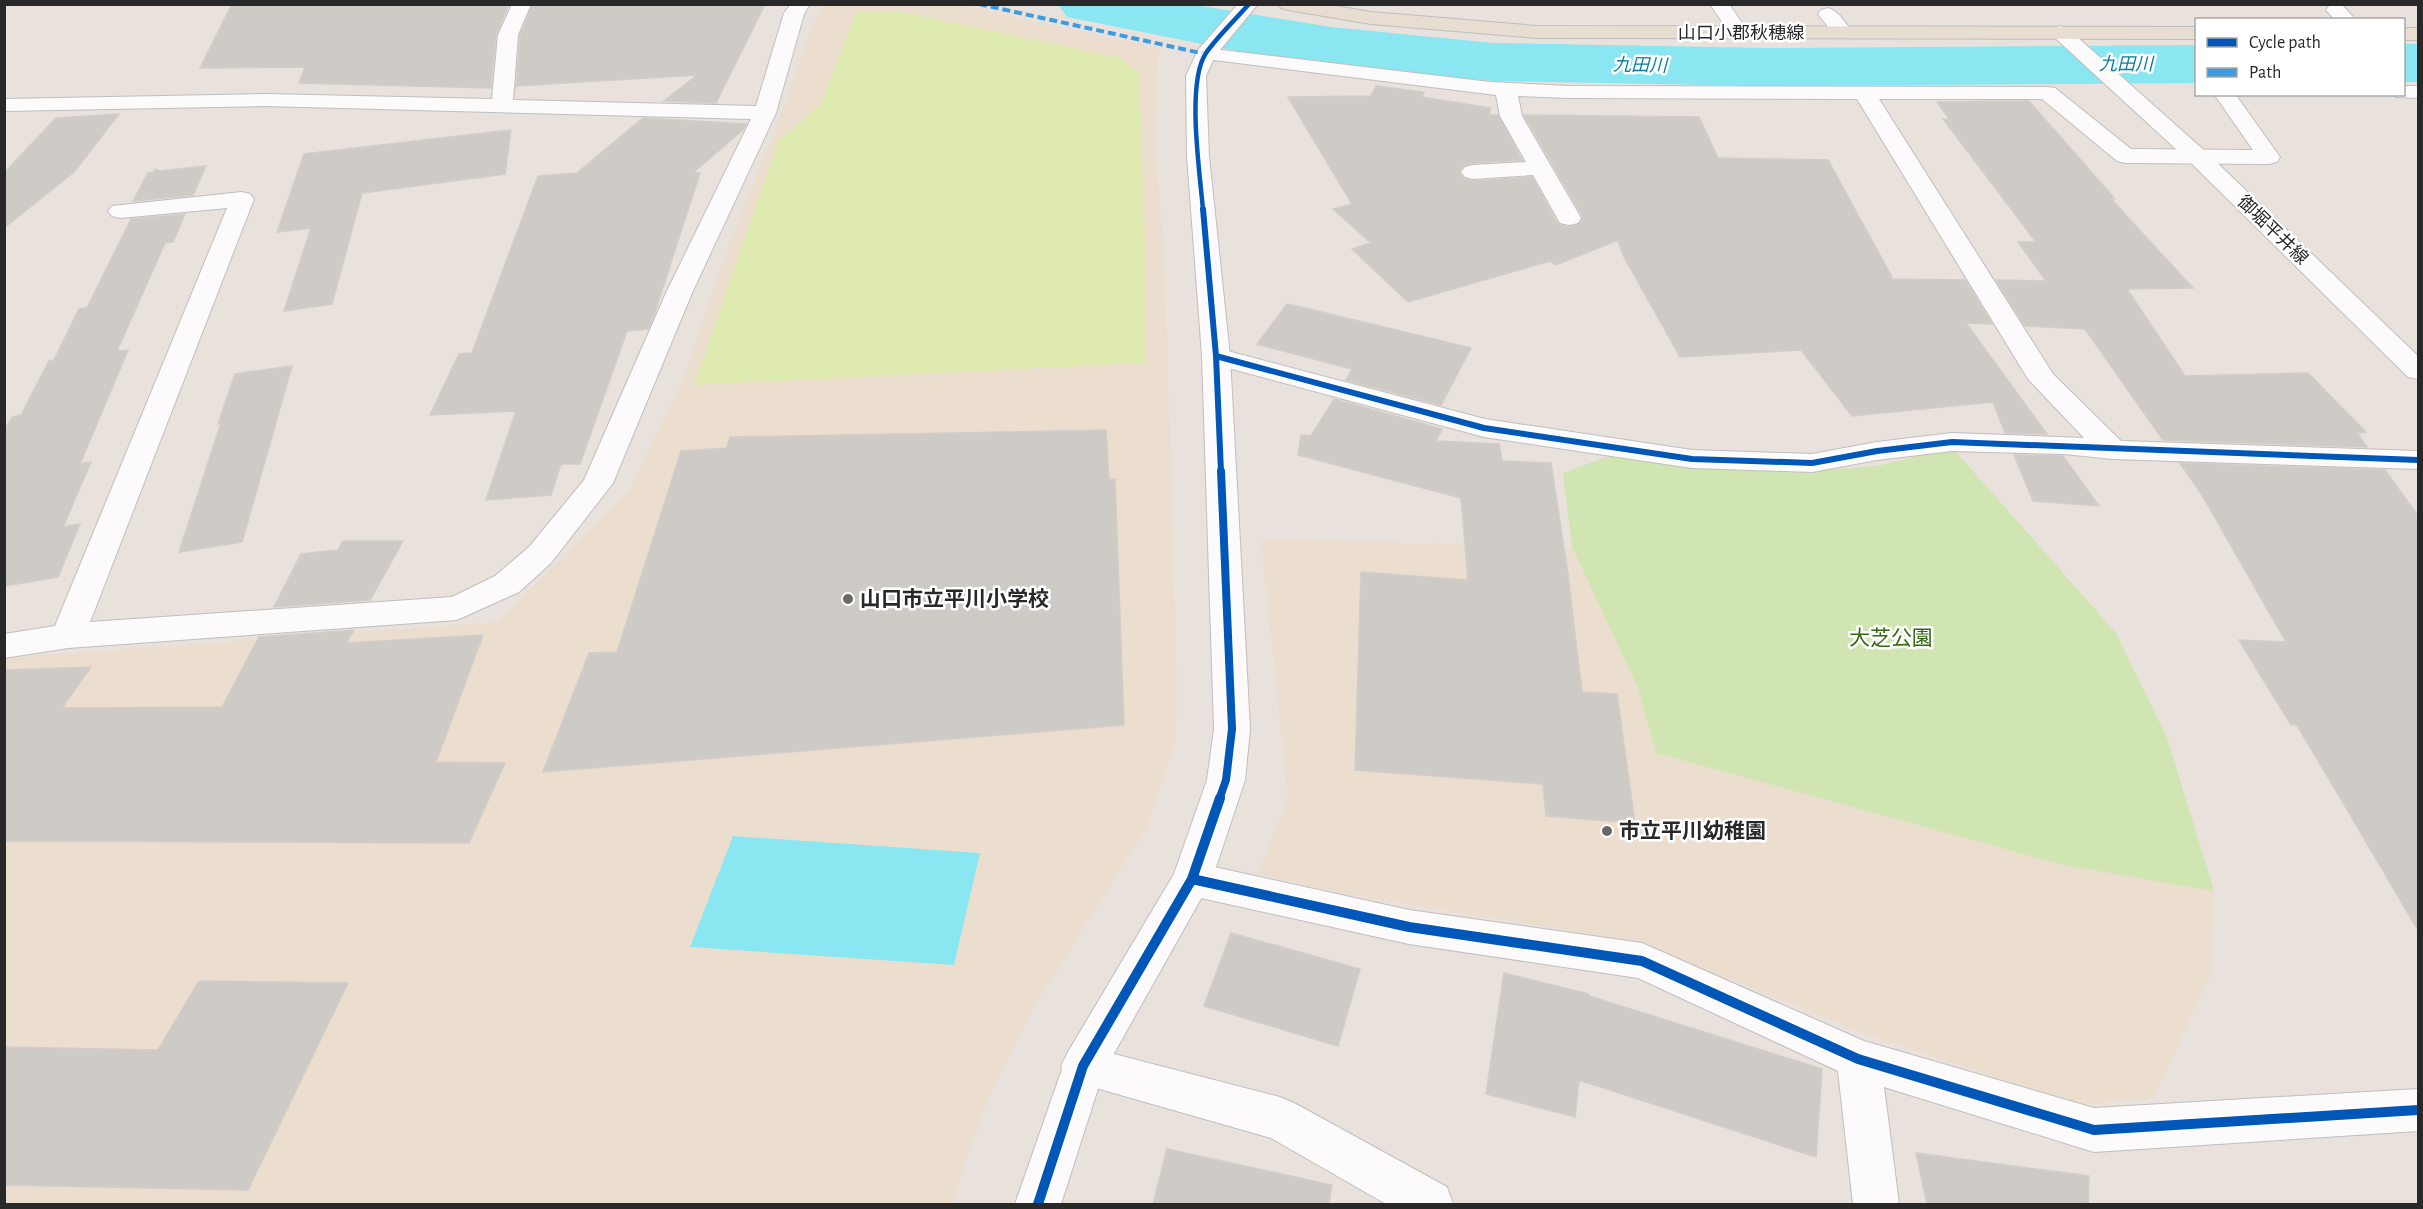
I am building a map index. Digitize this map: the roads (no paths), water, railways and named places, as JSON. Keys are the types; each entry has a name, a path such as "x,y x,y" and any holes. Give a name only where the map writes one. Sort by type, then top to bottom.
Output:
{"main road":[{"name":"山口小郡秋穂線","path":"1288,4 1371,18 1537,32 2195,33"}],"street":[{"path":"502,106 508,35 522,4"},
{"path":"4,646 69,636 457,608 507,584 540,555 598,483 679,294 765,113 794,13 801,4"},
{"path":"1719,4 1739,33"},
{"path":"1038,1204 1083,1066 1192,879 1226,780 1232,729 1216,356 1198,156 1196,76 1207,51 1245,9"},
{"path":"1828,14 1843,33"},
{"name":"御堀平井線","path":"2060,32 2199,158 2418,371"},
{"path":"1207,51 1506,89 1569,92 2047,93 2125,156 2269,157 2225,96"},
{"path":"1506,89 1511,116 1569,218"},
{"path":"1865,94 2042,379 2113,450"},
{"path":"4,105 266,100 765,113"},
{"path":"1473,172 1541,168"},
{"path":"69,636 242,200 120,211"},
{"path":"1216,356 1484,428 1692,459 1812,463 1877,451 1952,442 2064,445 2113,450 2418,459"},
{"path":"1192,879 1409,927 1642,961 1858,1059 2094,1130 2418,1110"},
{"path":"1858,1059 1876,1204"},
{"path":"1083,1066 1280,1119 1430,1204"}],"water":[{"path":"733,836 980,853 954,965 690,947"}],"waterway":[{"name":"九田川","path":"1088,4 1247,34 1331,46 1493,62 1765,67 2195,64"},
{"name":"九田川","path":"2405,63 2418,63"}],"place":[{"name":"山口市立平川小学校","path":"848,599"},
{"name":"市立平川幼稚園","path":"1607,831"}],"park label":[{"name":"大芝公園","path":"1891,638"}]}
